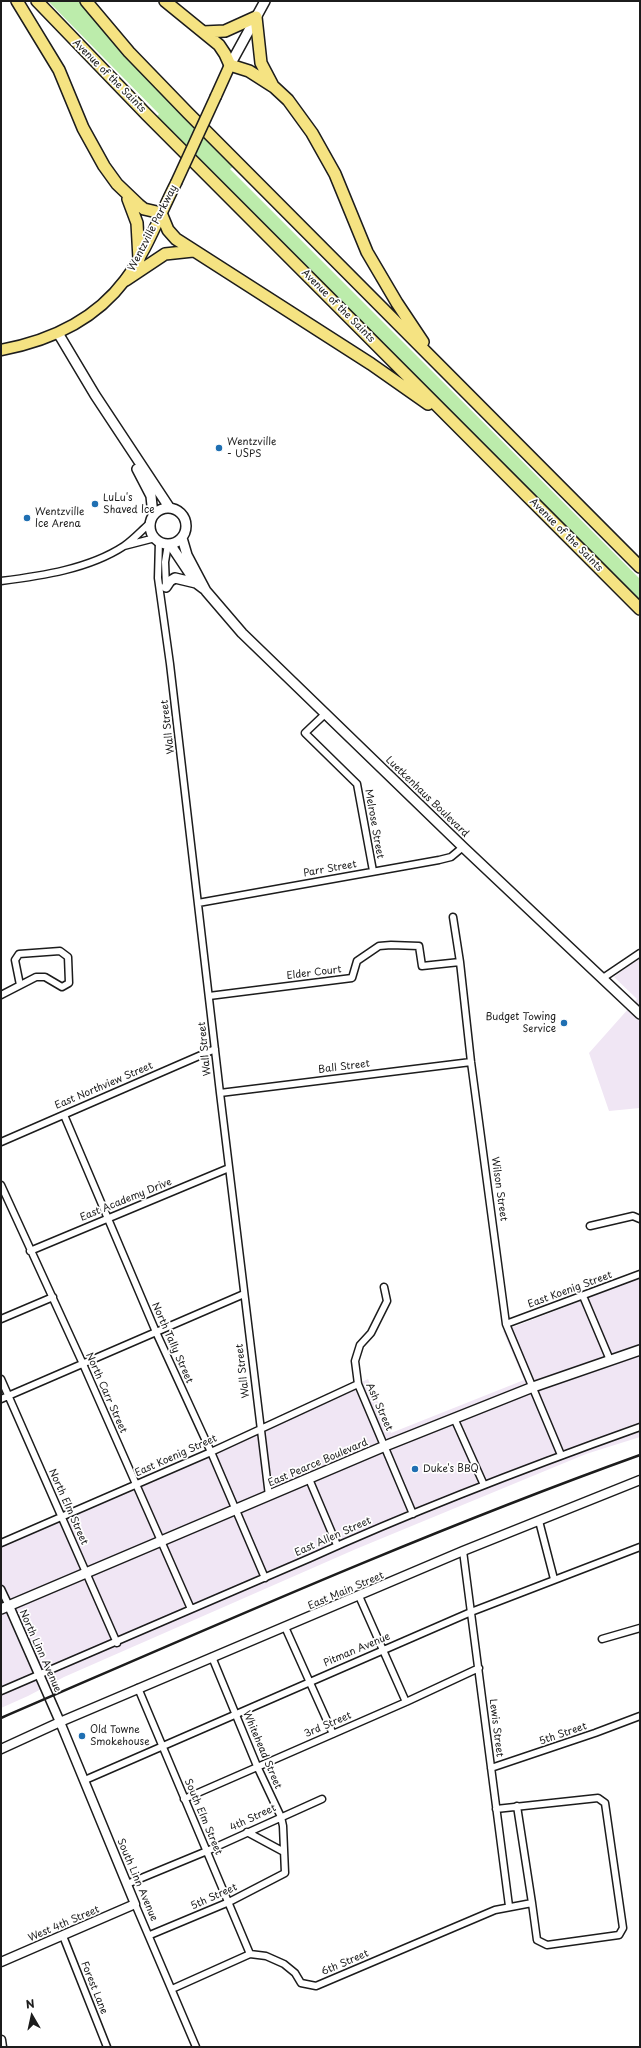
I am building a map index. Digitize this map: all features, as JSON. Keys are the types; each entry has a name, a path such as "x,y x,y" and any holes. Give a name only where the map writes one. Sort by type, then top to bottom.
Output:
{"highway":[{"path":"16,1 59,70 92,147 104,166 126,194 144,209 161,213 168,230 176,239 371,364 454,423"},
{"name":"Avenue of the Saints","path":"37,1 147,115 640,609"},
{"path":"86,1 129,52 188,113 640,567"},
{"path":"165,1 219,45 230,65 249,71 274,87 288,100 324,152 336,174 367,252 397,303 436,363"},
{"path":"204,32 225,31 256,17 261,62 274,87"},
{"path":"126,194 137,223 139,259"},
{"path":"126,280 165,254 193,250"}],"main road":[{"path":"230,65 265,1"},
{"name":"Wentzville Parkway","path":"1,350 38,341 77,324 101,305 126,280 139,259 230,65"},
{"path":"58,333 111,420 169,507"},
{"path":"111,420 151,496 153,515 150,524 151,533 163,542 182,538 186,531 186,522 183,515 177,509 169,507 160,509 153,515"},
{"name":"Luetkenhaus Boulevard","path":"182,538 187,554 206,591"},
{"name":"Luetkenhaus Boulevard","path":"163,542 196,583 206,591 242,633 463,847 640,1014"},
{"path":"166,587 175,578 196,583"},
{"name":"East Pearce Boulevard","path":"5,1607 454,1418 533,1387 640,1350"}],"street":[{"path":"1,581 68,569 98,559 124,546 150,524"},
{"path":"124,546 163,542"},
{"name":"Wall Street","path":"162,600 166,587 163,542"},
{"name":"Wall Street","path":"163,542 158,578 162,600 269,1496"},
{"name":"Melrose Street","path":"325,714 305,733 357,784 373,871"},
{"name":"Parr Street","path":"198,903 451,857 463,847"},
{"name":"Wilson Street","path":"452,917 460,962 471,1062 506,1324 561,1455"},
{"name":"Elder Court","path":"209,996 352,978 357,961 379,946 391,944 419,946 422,966 460,962"},
{"path":"1,995 36,977 45,976 62,987 67,986 69,984 68,957 60,951 19,954 15,960 20,985"},
{"path":"603,978 640,952"},
{"name":"East Northview Street","path":"1,1142 215,1049"},
{"name":"Ball Street","path":"220,1093 471,1062"},
{"name":"North Tally Street","path":"64,1115 156,1332 211,1452 265,1578"},
{"name":"East Academy Drive","path":"30,1250 229,1168"},
{"name":"North Carr Street","path":"1,1185 53,1297 191,1609"},
{"path":"590,1226 633,1216 640,1219"},
{"name":"East Koenig Street","path":"506,1324 640,1274"},
{"name":"Ash Street","path":"384,1287 387,1301 370,1333 360,1345 356,1361 358,1384 413,1514"},
{"path":"1,1399 244,1294"},
{"path":"583,1296 610,1360"},
{"path":"1,1319 53,1297"},
{"name":"North Elm Street","path":"1,1379 117,1643"},
{"name":"East Koenig Street","path":"1,1543 211,1452 260,1428 358,1384"},
{"path":"454,1418 484,1484"},
{"name":"East Allen Street","path":"1,1692 38,1675 117,1643 337,1545 484,1484 640,1427"},
{"path":"309,1479 337,1545"},
{"name":"East Main Street","path":"1,1749 138,1688 463,1552 640,1481"},
{"path":"539,1521 554,1579"},
{"name":"Pitman Avenue","path":"85,1780 471,1612 640,1547"},
{"name":"Lewis Street","path":"463,1552 509,1906"},
{"name":"North Linn Avenue","path":"1,1589 5,1607 60,1722"},
{"path":"359,1596 406,1702"},
{"path":"285,1627 333,1734"},
{"path":"602,1639 640,1628"},
{"name":"Whitehead Street","path":"212,1657 257,1766 281,1817 283,1826 285,1872"},
{"name":"3rd Street","path":"184,1799 406,1702 479,1668"},
{"name":"South Elm Street","path":"138,1688 250,1954"},
{"name":"5th Street","path":"491,1768 595,1733 640,1716"},
{"name":"South Linn Avenue","path":"60,1722 196,2047"},
{"name":"4th Street","path":"127,1884 207,1851 322,1798"},
{"path":"496,1809 517,1806 598,1798 604,1803 623,1928 618,1934 547,1945 537,1940 517,1806"},
{"path":"247,1832 284,1852"},
{"name":"5th Street","path":"150,1935 229,1902 285,1872"},
{"name":"West 4th Street","path":"1,1962 135,1904"},
{"name":"6th Street","path":"250,1954 266,1956 284,1964 295,1973 301,1983 316,1986 495,1910 509,1906 532,1904"},
{"name":"Forest Lane","path":"63,1936 107,2047"},
{"path":"172,1989 250,1954"},
{"path":"1,2040 2,2047"}],"shaded area":[{"path":"640,957 640,1108 609,1111 589,1053 637,999 614,977"},
{"path":"640,1278 640,1437 586,1454 356,1549 64,1677 1,1708 1,1542 65,1512 211,1452 368,1379 391,1433 524,1380 503,1331"}],"green space":[{"path":"48,1 79,1 125,54 233,167 230,169 640,579 640,602 156,117 159,114"}],"railway":[{"path":"1,1718 398,1548 640,1455"}],"place":[{"name":"Wentzville - USPS","path":"219,448"},
{"name":"LuLu's Shaved Ice","path":"95,504"},
{"name":"Wentzville Ice Arena","path":"27,518"},
{"name":"Budget Towing Service","path":"564,1023"},
{"name":"Duke's BBQ","path":"415,1469"},
{"name":"Old Towne Smokehouse","path":"82,1736"}]}
